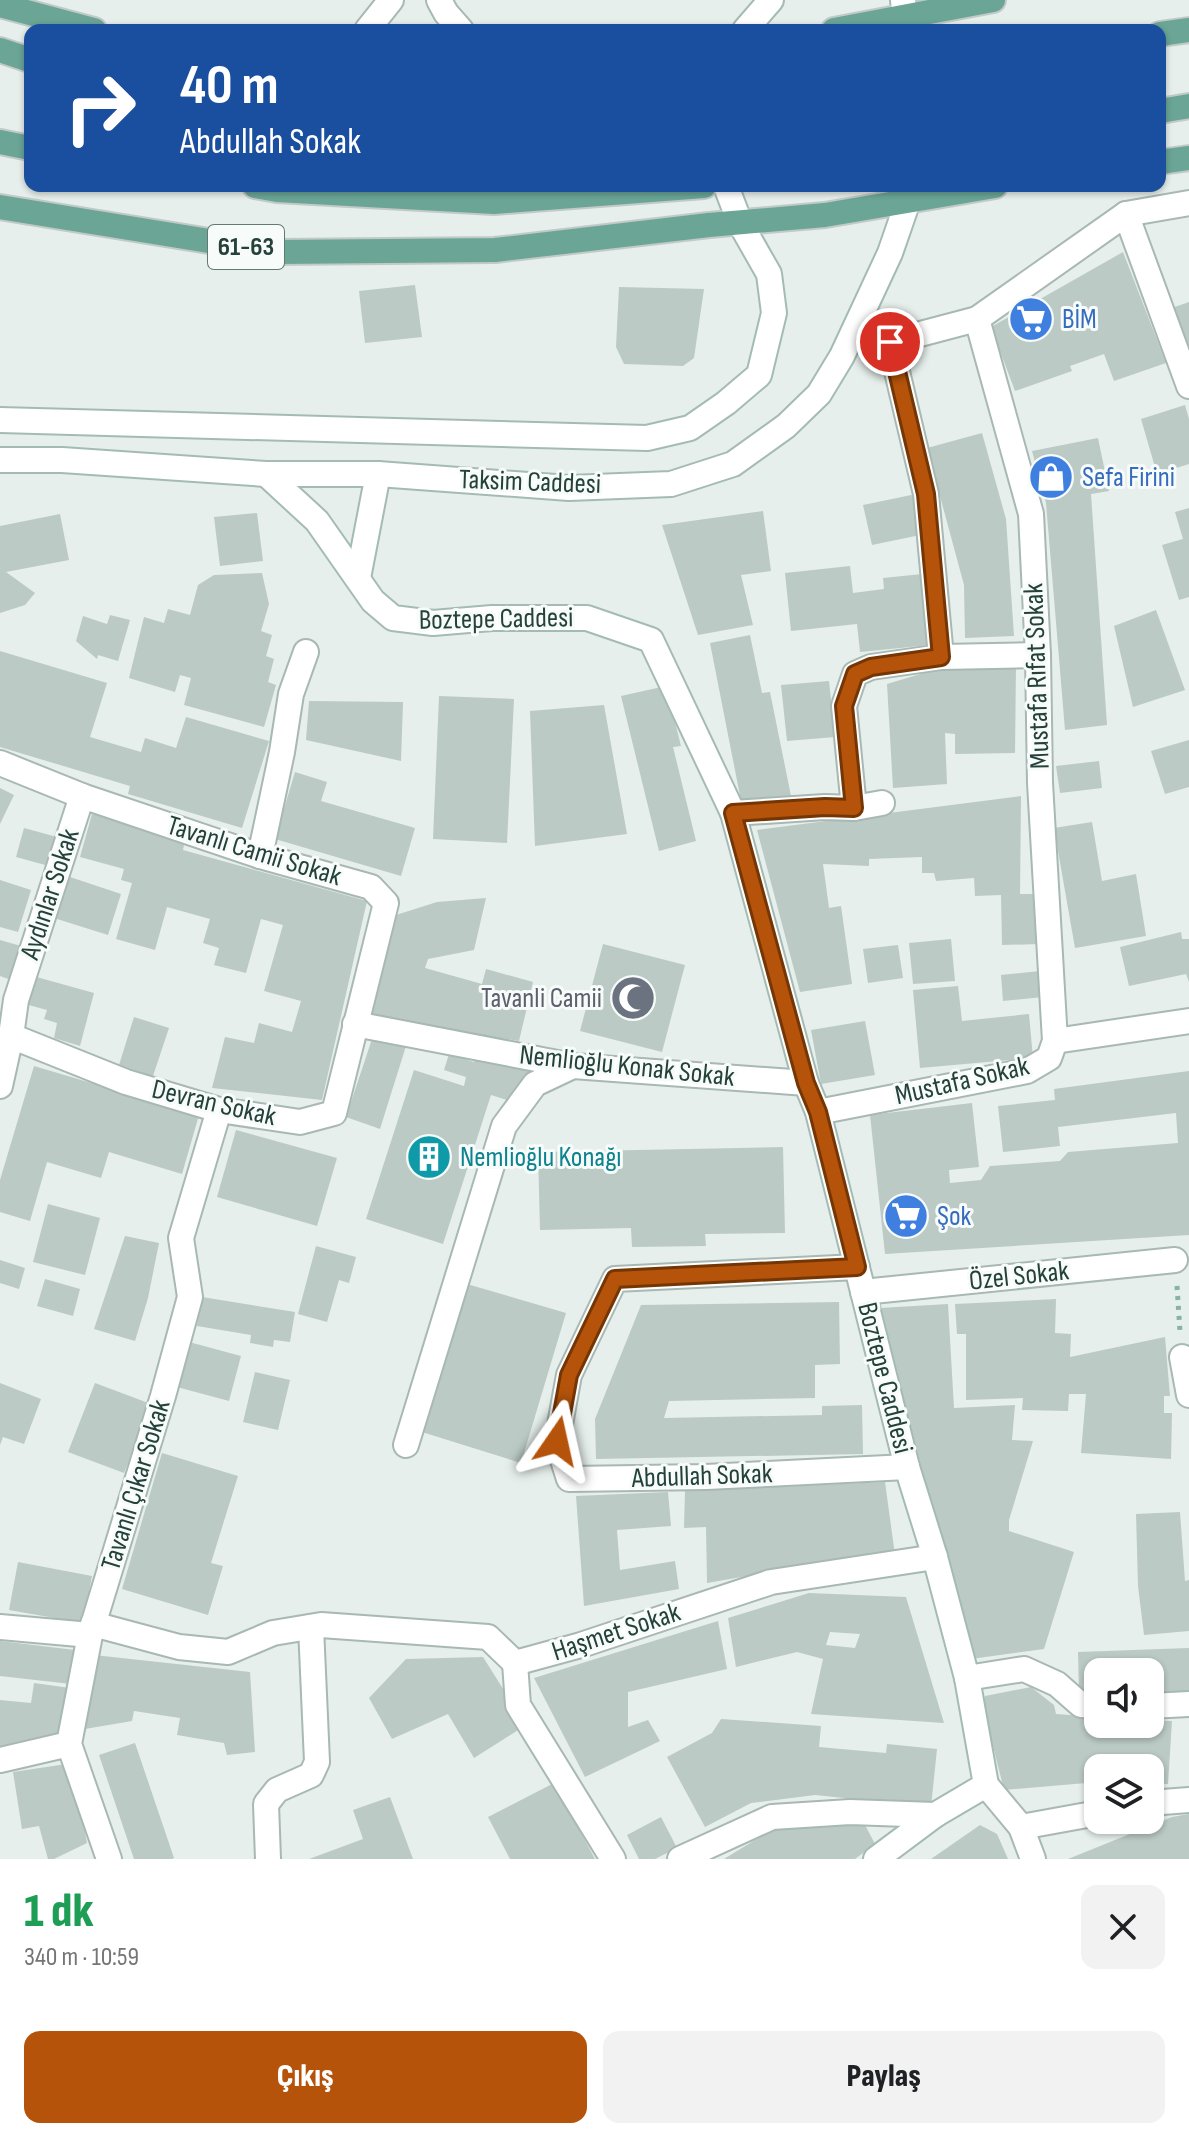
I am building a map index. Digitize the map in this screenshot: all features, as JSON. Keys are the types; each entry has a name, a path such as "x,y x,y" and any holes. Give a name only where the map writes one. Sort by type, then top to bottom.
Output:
{"main road":[{"path":"862,24 993,0"},
{"path":"0,5 71,24"},
{"path":"1166,33 1189,30"},
{"path":"0,50 24,58"},
{"path":"1166,110 1189,106"},
{"path":"0,142 24,147"},
{"path":"1166,161 1189,158"},
{"name":"61-63","path":"313,192 494,202 625,192"},
{"name":"61-63","path":"0,207 277,252 495,250 825,215 908,193"}],"street":[{"path":"372,24 391,0"},
{"path":"439,0 456,24"},
{"path":"750,24 771,0"},
{"path":"0,420 647,438 690,428 759,375 774,313 769,274 740,223 728,192"},
{"name":"Taksim Caddesi","path":"0,460 62,460 266,474 378,474 569,488 671,484 733,464 786,426 819,394 842,356 884,266 908,193"},
{"path":"941,657 926,494 890,342 977,319 1126,214 1189,203"},
{"path":"1126,214 1189,386"},
{"name":"Mustafa Rıfat Sokak","path":"977,319 1031,514 1040,783 1055,1041"},
{"name":"Boztepe Caddesi","path":"266,474 317,521 373,601 393,618 433,623 492,618 587,618 651,640 733,813 806,1083 818,1112 907,1467 967,1678 986,1785"},
{"path":"358,578 378,474"},
{"path":"260,856 291,694 306,652"},
{"path":"854,808 844,706 855,674 871,667 941,657 1038,655"},
{"name":"Tavanlı Camii Sokak","path":"0,763 82,796 260,856 371,887 386,903 355,1024"},
{"name":"Aydınlar Sokak","path":"0,1086 16,1000 82,796"},
{"path":"733,813 854,808 882,803"},
{"name":"Mustafa Sokak","path":"818,1112 1027,1071 1049,1058 1055,1041 1189,1021"},
{"name":"Devran Sokak","path":"11,1036 126,1082 219,1110 300,1122 334,1113 355,1024"},
{"name":"Nemlioğlu Konak Sokak","path":"355,1024 573,1066 806,1083"},
{"path":"406,1445 504,1126 535,1084 573,1066"},
{"name":"Tavanlı Çıkar Sokak","path":"69,1744 91,1630 190,1297 181,1238 219,1110"},
{"name":"Özel Sokak","path":"863,1292 1175,1260"},
{"name":"Abdullah Sokak","path":"857,1267 615,1279 569,1375 557,1441 569,1479 706,1477 907,1467"},
{"path":"1182,1357 1189,1395"},
{"name":"Haşmet Sokak","path":"613,1859 518,1705 515,1663 581,1645 771,1582 935,1557"},
{"path":"0,1627 91,1630 179,1647 228,1652 273,1633 321,1625 488,1637 515,1663"},
{"path":"268,1859 266,1804 277,1790 311,1775 317,1762 311,1627"},
{"path":"967,1678 1024,1669 1057,1684 1084,1705"},
{"path":"1164,1705 1189,1704"},
{"path":"0,1760 69,1744 109,1859"},
{"path":"876,1859 935,1815 986,1785 1021,1827 1033,1859"},
{"path":"1164,1802 1189,1800"},
{"path":"680,1859 772,1817 850,1812 935,1815"},
{"path":"1021,1827 1084,1816"}],"path":[{"path":"1175,1260 1182,1357"}],"building":[{"path":"1123,252 1166,363 1114,381 1104,354 1070,366 1072,371 1015,391 991,327"},
{"path":"415,285 422,337 365,343 359,291"},
{"path":"619,287 704,289 694,358 683,366 624,364 616,347"},
{"path":"1189,302 1189,354 1172,308"},
{"path":"1185,405 1189,419 1189,464 1157,474 1141,419"},
{"path":"982,433 1006,519 1014,636 965,638 964,585 927,448"},
{"path":"1098,438 1109,491 1091,494 1107,725 1065,730 1046,503 1032,451"},
{"path":"916,494 925,534 872,545 863,505"},
{"path":"1189,508 1189,597 1179,600 1162,545 1183,539 1175,512"},
{"path":"763,511 771,571 741,575 753,625 698,635 662,525"},
{"path":"257,513 263,561 220,566 214,517"},
{"path":"60,514 69,560 6,572 35,593 25,605 0,613 0,526"},
{"path":"850,566 853,593 884,589 883,578 932,573 940,644 860,652 857,624 791,631 785,573"},
{"path":"262,573 269,604 261,631 272,635 266,656 274,659 268,682 276,685 264,727 184,705 191,678 180,675 175,692 129,678 144,617 164,623 168,609 190,615 198,585 214,575"},
{"path":"1156,610 1185,690 1133,707 1114,626"},
{"path":"110,615 130,620 118,661 98,655 97,659 76,641 83,616 107,624"},
{"path":"750,635 762,693 770,692 791,796 742,806 710,643"},
{"path":"0,651 107,683 90,737 141,752 145,738 176,748 186,717 269,741 242,828 128,794 130,786 0,747"},
{"path":"954,664 1016,664 1015,753 955,754 955,734 945,733 947,784 893,788 887,684"},
{"path":"829,681 835,737 787,741 781,685"},
{"path":"666,686 681,746 673,747 696,841 659,851 621,696"},
{"path":"439,696 514,699 507,843 433,839"},
{"path":"309,701 403,702 401,761 306,740"},
{"path":"604,705 627,834 535,846 530,711"},
{"path":"1189,740 1189,787 1165,794 1151,751"},
{"path":"1099,761 1102,788 1060,793 1056,766"},
{"path":"295,772 327,782 321,801 415,828 401,876 275,839"},
{"path":"0,788 14,795 0,824"},
{"path":"1021,796 1020,894 1039,894 1040,944 1002,945 1001,895 975,896 974,878 936,881 934,873 922,873 922,857 869,859 869,866 823,864 829,908 841,906 852,984 800,992 757,830"},
{"path":"92,814 185,840 183,850 367,901 322,1100 212,1088 225,1037 254,1043 259,1023 292,1032 301,1001 264,991 283,925 261,919 246,973 214,965 219,948 203,943 210,919 167,907 155,950 116,939 132,883 121,880 124,869 80,857"},
{"path":"1092,822 1102,881 1136,874 1146,936 1075,948 1054,828"},
{"path":"24,828 57,837 49,866 16,857"},
{"path":"67,876 121,894 108,935 54,918"},
{"path":"0,880 31,890 18,932 0,927"},
{"path":"486,898 474,950 428,959 425,968 482,984 486,969 533,982 519,1041 366,1017 396,915 437,902"},
{"path":"1181,932 1182,939 1189,939 1189,982 1186,974 1129,986 1120,947"},
{"path":"951,939 955,981 913,984 909,943"},
{"path":"0,940 21,946 11,980 0,976"},
{"name":"Tavanli Camii","path":"603,944 685,965 662,1052 580,1031"},
{"path":"898,945 903,978 868,983 863,949"},
{"path":"1040,971 1043,997 1003,1001 1001,975"},
{"path":"33,976 94,993 80,1046 54,1038 57,1023 44,1019 47,1010 25,1004"},
{"path":"958,986 962,1021 1029,1014 1033,1058 920,1068 913,990"},
{"path":"134,1017 169,1028 153,1076 119,1065"},
{"path":"865,1021 875,1075 821,1084 811,1030"},
{"path":"373,1036 406,1046 380,1129 346,1117"},
{"name":"Nemlioğlu Konağı","path":"478,1051 531,1067 519,1104 491,1095 443,1244 366,1219 414,1070 464,1086 466,1077 444,1070 449,1054 474,1062"},
{"path":"34,1066 199,1115 182,1174 109,1152 101,1178 47,1162 30,1221 0,1212 0,1180"},
{"path":"1189,1071 1189,1235 885,1254 870,1115 972,1103 979,1167 949,1170 950,1183 981,1180 990,1166 1060,1161 1068,1152 1178,1143 1176,1113 1058,1127 1060,1146 1003,1152 998,1106 1055,1100 1054,1089"},
{"path":"236,1130 337,1158 317,1226 217,1197"},
{"path":"783,1147 785,1233 705,1234 706,1246 632,1247 631,1228 540,1230 538,1152"},
{"path":"48,1204 100,1218 85,1275 33,1262"},
{"path":"125,1236 159,1243 135,1341 94,1329"},
{"path":"316,1246 356,1257 349,1283 339,1280 327,1322 298,1314"},
{"path":"0,1260 25,1268 19,1289 0,1283"},
{"path":"45,1279 80,1289 73,1316 37,1306"},
{"path":"467,1284 566,1313 521,1463 422,1432"},
{"path":"202,1297 295,1312 290,1342 274,1340 273,1347 250,1343 251,1335 197,1326"},
{"path":"1056,1299 1055,1333 1071,1334 1070,1357 1165,1337 1170,1396 1164,1396 1164,1413 1172,1413 1171,1459 1081,1453 1086,1394 1069,1394 1068,1411 1022,1410 1023,1398 966,1400 966,1334 957,1334 955,1304"},
{"path":"839,1302 840,1364 815,1365 815,1398 669,1401 664,1418 822,1415 822,1406 862,1405 863,1454 596,1459 595,1419 641,1305"},
{"path":"948,1304 954,1408 1015,1405 1012,1440 1033,1441 1009,1520 1009,1531 1074,1552 1044,1649 971,1659 880,1308"},
{"path":"189,1342 241,1356 229,1401 177,1387"},
{"path":"255,1372 290,1380 278,1430 243,1422"},
{"path":"0,1383 41,1399 24,1444 3,1437 0,1445"},
{"path":"95,1383 151,1404 124,1473 68,1452"},
{"path":"162,1453 238,1476 211,1563 223,1566 208,1615 122,1589"},
{"path":"885,1482 895,1555 843,1559 707,1583 706,1527 684,1528 685,1491"},
{"path":"668,1492 671,1526 617,1530 620,1570 675,1561 679,1589 584,1606 576,1496"},
{"path":"1180,1512 1185,1581 1189,1580 1189,1631 1144,1635 1138,1586 1136,1514"},
{"path":"18,1562 92,1576 83,1623 9,1610"},
{"path":"809,1593 906,1597 944,1723 811,1714 823,1659 797,1652 736,1667 728,1618","holes":["830,1632 860,1634 855,1648 826,1645"]},
{"path":"718,1621 727,1669 628,1692 628,1727 648,1720 660,1741 585,1777 534,1678"},
{"path":"0,1641 75,1650 71,1684 0,1676"},
{"path":"1189,1648 1189,1697 1164,1696 1164,1658 1084,1658 1084,1692 1079,1692 1078,1652"},
{"path":"94,1655 250,1672 255,1752 227,1755 224,1743 177,1735 180,1718 134,1711 132,1721 79,1730"},
{"path":"483,1657 526,1725 474,1758 448,1714 392,1739 369,1698 406,1659"},
{"path":"34,1683 70,1688 65,1739 0,1749 0,1700 31,1703"},
{"path":"1031,1687 1054,1705 1056,1714 1084,1716 1084,1738 1164,1738 1164,1721 1172,1721 1168,1784 1164,1784 1164,1754 1084,1754 1084,1783 1004,1790 985,1714 985,1696"},
{"path":"721,1719 821,1726 819,1747 886,1753 887,1744 937,1749 931,1807 815,1795 751,1803 705,1827 667,1757 712,1733"},
{"path":"135,1743 172,1859 134,1859 99,1755"},
{"path":"73,1763 87,1843 48,1859 39,1826 22,1829 13,1772"},
{"path":"554,1783 595,1859 510,1859 488,1817"},
{"path":"390,1797 413,1859 309,1859 363,1839 353,1810"},
{"path":"1189,1814 1189,1859 1068,1859 1130,1834 1164,1834 1164,1820"},
{"path":"661,1817 677,1848 655,1859 639,1859 627,1835"},
{"path":"863,1821 875,1844 855,1859 724,1859 776,1827"},
{"path":"980,1825 997,1834 1008,1859 931,1859"}],"place":[{"name":"BİM","path":"1031,319"},
{"name":"Sefa Firini","path":"1051,477"},
{"name":"Tavanli Camii","path":"633,998"},
{"name":"Nemlioğlu Konağı","path":"429,1157"},
{"name":"Şok","path":"906,1216"}],"route":[{"path":"557,1441 569,1375 615,1279 857,1267 818,1112 806,1083 733,813 854,808 844,706 855,674 871,667 941,657 926,494 890,342"}]}
